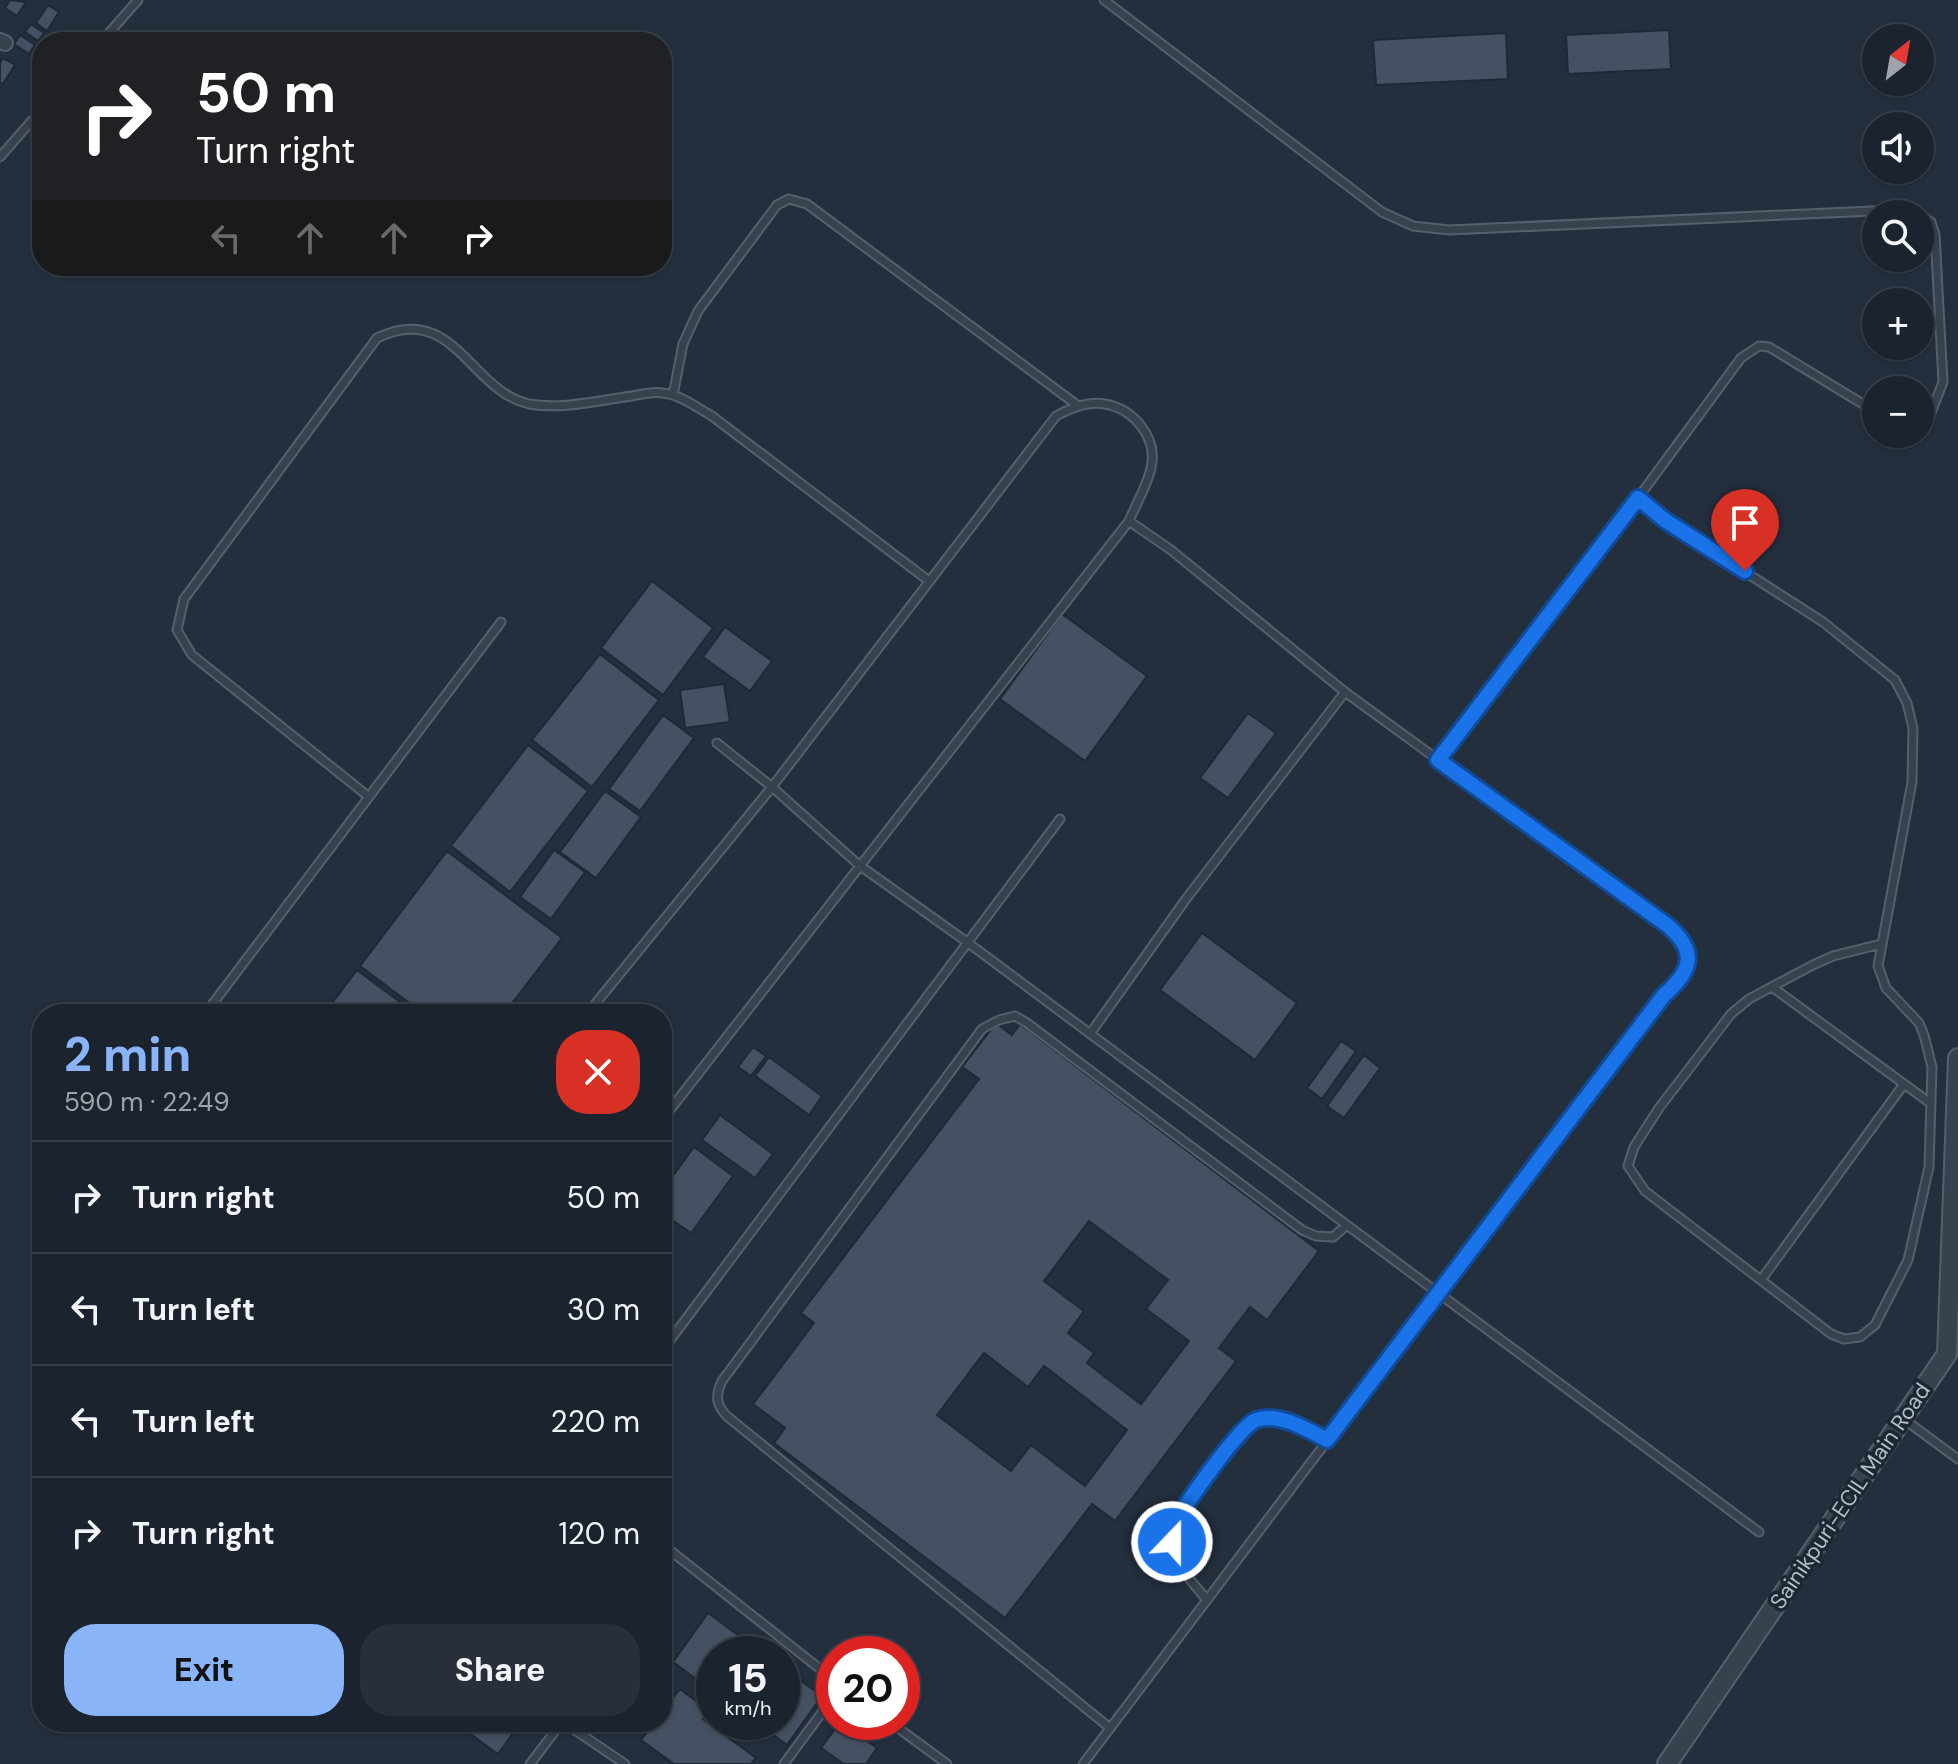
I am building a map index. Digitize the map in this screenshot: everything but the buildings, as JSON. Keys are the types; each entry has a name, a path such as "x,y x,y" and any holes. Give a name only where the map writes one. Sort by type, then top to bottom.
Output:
{"street":[{"name":"Sainikpuri-ECIL Main Road","path":"1667,1764 1952,1347 1958,1058"}],"lane":[{"path":"110,32 138,0"},
{"path":"1104,0 1382,212 1413,226 1449,230 1862,211"},
{"path":"0,157 32,120"},
{"path":"673,395 683,344 698,311 777,205 789,199 807,204 1077,405"},
{"path":"1934,231 1943,382 1934,405"},
{"path":"369,797 192,655 177,630 184,599 377,338 393,331 421,330 446,340 500,389 528,404 565,404 660,392 673,395 712,416 929,581"},
{"path":"1438,760 1741,358 1759,346 1769,347 1862,403"},
{"path":"595,1004 772,787 1056,416 1077,405 1105,404 1134,416 1150,439 1152,467 1129,521 672,1107"},
{"path":"1638,498 1666,521 1823,622 1895,680 1907,703 1913,728 1912,782 1878,966 1881,979 1919,1023 1924,1035 1932,1067 1929,1167 1908,1260 1875,1325 1860,1337 1844,1339 1831,1334 1645,1191 1628,1166 1634,1147 1659,1108 1731,1014 1749,999 1833,956 1881,944"},
{"path":"1083,1764 1664,995 1682,979 1688,964 1687,949 1667,925 1345,692 1171,550 1129,521"},
{"path":"213,1004 501,622"},
{"path":"1090,1034 1186,899 1345,692"},
{"path":"717,743 772,787 859,865 967,942 1759,1532"},
{"path":"672,1338 1060,819"},
{"path":"1772,987 1930,1103"},
{"path":"1110,1728 728,1417 718,1408 717,1393 722,1381 982,1029 1015,1016 1302,1230 1316,1236 1333,1237 1347,1225"},
{"path":"1761,1280 1904,1084"},
{"path":"1903,1418 1958,1459"},
{"path":"1207,1600 1177,1565 1172,1542 1175,1525 1240,1431 1256,1420 1271,1419 1300,1425 1327,1440"},
{"path":"672,1552 816,1666"},
{"path":"784,1764 816,1720"},
{"path":"530,1764 554,1732"},
{"path":"577,1732 625,1764"},
{"path":"914,1740 947,1764"}],"route":[{"path":"1172,1542 1175,1525 1185,1508 1240,1431 1256,1420 1271,1419 1300,1425 1327,1440 1664,995 1682,979 1688,964 1687,949 1667,925 1438,760 1638,498 1666,521 1745,571"}]}
